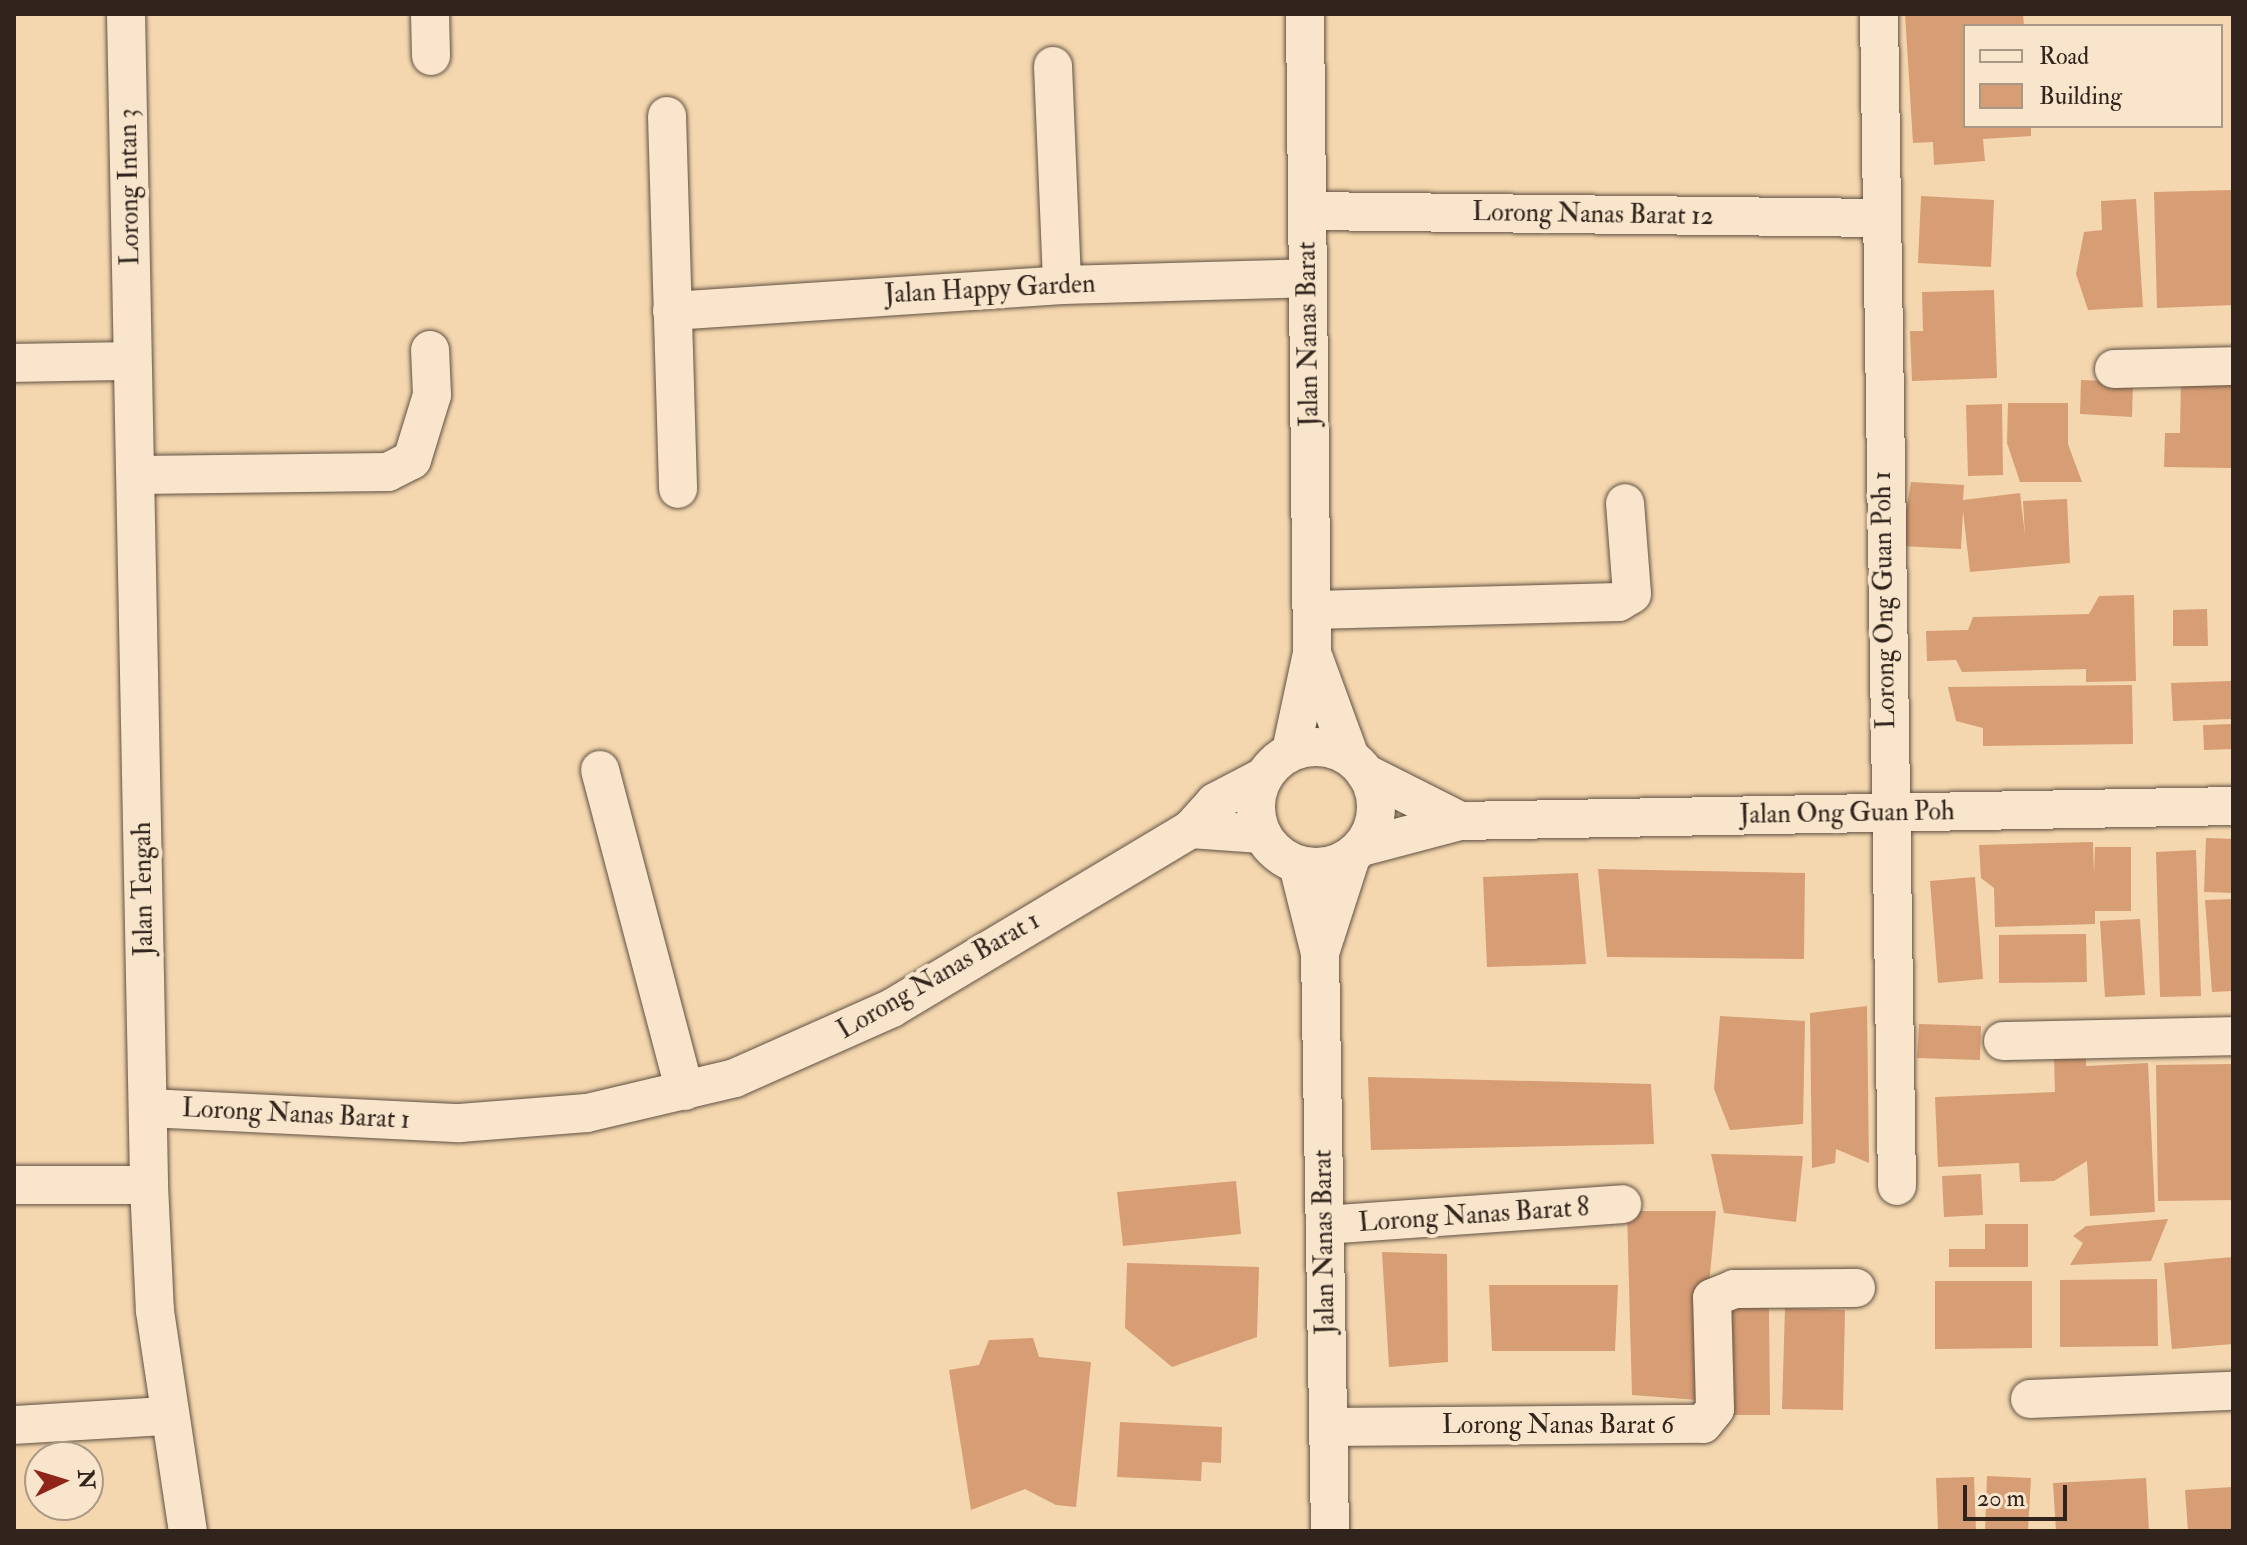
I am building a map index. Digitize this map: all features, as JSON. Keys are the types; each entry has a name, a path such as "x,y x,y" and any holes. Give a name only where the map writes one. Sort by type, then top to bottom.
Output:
{"street":[{"name":"Lorong Intan 3","path":"126,14 131,361"},
{"path":"430,14 431,56"},
{"name":"Jalan Nanas Barat","path":"1291,751 1312,653 1313,610 1305,14"},
{"name":"Lorong Ong Guan Poh 1","path":"1879,14 1878,218 1897,1186"},
{"path":"1053,66 1062,285"},
{"path":"667,116 678,489"},
{"name":"Lorong Nanas Barat 12","path":"1308,211 1878,218"},
{"name":"Jalan Happy Garden","path":"672,311 1062,285 1307,278"},
{"path":"136,475 388,472 412,460 432,395 430,350"},
{"path":"14,363 131,361"},
{"name":"Jalan Tengah","path":"131,361 136,475 149,1185 167,1416 188,1531"},
{"path":"2114,369 2233,366"},
{"path":"1313,610 1619,602 1632,594 1625,503"},
{"name":"Jalan Nanas Barat","path":"1312,653 1358,765"},
{"path":"1191,829 1261,834 1298,865 1318,867 1357,852 1375,815 1358,765 1332,748 1291,751 1263,777 1256,796 1261,834"},
{"name":"Jalan Ong Guan Poh","path":"1358,765 1460,821"},
{"path":"600,770 685,1091"},
{"name":"Lorong Nanas Barat 1","path":"148,1108 460,1123 587,1113 735,1078 859,1026 1191,829 1215,802 1263,777"},
{"name":"Jalan Ong Guan Poh","path":"1357,852 1460,821 2233,806"},
{"name":"Jalan Nanas Barat","path":"1320,953 1357,852"},
{"name":"Jalan Nanas Barat","path":"1298,865 1320,953 1330,1531"},
{"path":"2003,1041 2233,1036"},
{"path":"14,1185 149,1185"},
{"name":"Lorong Nanas Barat 8","path":"1325,1225 1622,1204"},
{"name":"Lorong Nanas Barat 6","path":"1329,1427 1703,1424 1715,1409 1712,1298 1734,1289 1856,1288"},
{"path":"2030,1399 2233,1391"},
{"path":"14,1425 167,1416"}],"building":[{"path":"1905,14 2023,14 2024,24 1963,24 1963,128 2031,128 2031,136 1983,139 1985,161 1934,165 1933,142 1913,143"},
{"path":"2233,190 2233,305 2157,308 2154,192"},
{"path":"1921,196 1994,200 1991,267 1918,263"},
{"path":"2136,199 2143,307 2088,310 2076,274 2084,232 2102,230 2101,201"},
{"path":"1994,290 1997,378 1912,381 1910,331 1923,331 1922,292"},
{"path":"2181,379 2233,381 2233,468 2164,467 2165,433 2180,433"},
{"path":"2081,380 2133,382 2132,417 2080,414"},
{"path":"2008,403 2068,403 2068,444 2082,482 2020,482 2007,443"},
{"path":"2002,404 2003,475 1968,476 1966,405"},
{"path":"1911,482 1964,485 1963,500 2020,493 2025,535 2023,501 2067,499 2070,563 1970,572 1963,511 1961,549 1900,546"},
{"path":"2134,595 2136,681 2086,682 2086,669 1962,672 1956,660 1927,661 1926,631 1968,630 1973,617 2089,614 2099,596"},
{"path":"2207,609 2208,646 2173,646 2173,610"},
{"path":"2231,681 2232,719 2173,721 2171,683"},
{"path":"2132,685 2133,744 1983,746 1983,728 1956,721 1948,687"},
{"path":"2233,724 2233,749 2204,750 2203,725"},
{"path":"2206,838 2233,839 2233,893 2204,892"},
{"path":"2093,842 2094,874 2095,847 2131,847 2131,911 2095,911 2095,924 1995,927 1994,888 1981,878 1979,845"},
{"path":"2196,850 2201,996 2160,997 2156,852"},
{"path":"1598,869 1805,873 1804,959 1607,957"},
{"path":"1578,873 1586,964 1487,967 1483,877"},
{"path":"1975,877 1983,979 1938,983 1930,881"},
{"path":"2233,899 2233,991 2212,992 2205,900"},
{"path":"2140,919 2145,995 2105,997 2100,921"},
{"path":"2086,934 2087,982 1999,983 1999,935"},
{"path":"1867,1006 1869,1163 1836,1149 1835,1163 1812,1168 1810,1013"},
{"path":"1720,1016 1805,1021 1803,1124 1730,1130 1714,1089"},
{"path":"1919,1024 1981,1026 1980,1060 1917,1058"},
{"path":"2086,1056 2086,1066 2148,1063 2155,1212 2090,1216 2087,1161 2054,1181 2020,1182 2019,1163 1938,1167 1935,1097 2055,1092 2054,1058"},
{"path":"2233,1064 2233,1200 2158,1201 2156,1065"},
{"path":"1368,1077 1651,1084 1654,1144 1371,1150"},
{"path":"1711,1154 1803,1156 1796,1222 1724,1213"},
{"path":"1981,1174 1983,1215 1944,1217 1942,1176"},
{"path":"1236,1181 1241,1234 1123,1246 1117,1192"},
{"path":"1627,1211 1716,1211 1698,1400 1632,1395"},
{"path":"2168,1219 2151,1261 2070,1265 2083,1243 2073,1236 2086,1226"},
{"path":"1985,1224 2028,1224 2028,1267 1949,1267 1949,1249 1985,1249"},
{"path":"1382,1252 1447,1254 1448,1362 1389,1367"},
{"path":"2233,1257 2233,1344 2172,1349 2164,1263"},
{"path":"1127,1263 1259,1267 1257,1337 1172,1367 1125,1328"},
{"path":"2157,1279 2158,1346 2060,1347 2060,1280"},
{"path":"1935,1281 2032,1281 2032,1348 1935,1349"},
{"path":"1489,1285 1618,1285 1615,1351 1492,1351"},
{"path":"1722,1306 1769,1306 1770,1415 1723,1415"},
{"path":"1785,1308 1845,1310 1843,1410 1782,1409"},
{"path":"1033,1338 1039,1357 1091,1362 1076,1507 1056,1505 1025,1489 971,1510 949,1370 979,1365 989,1340"},
{"path":"1120,1422 1222,1427 1221,1463 1202,1462 1201,1481 1117,1477"},
{"path":"1987,1476 2031,1478 2028,1531 1985,1531"},
{"path":"1974,1477 1976,1531 1938,1531 1936,1478"},
{"path":"2146,1478 2149,1531 2056,1531 2053,1483"},
{"path":"2233,1487 2233,1531 2188,1531 2185,1490"}]}
